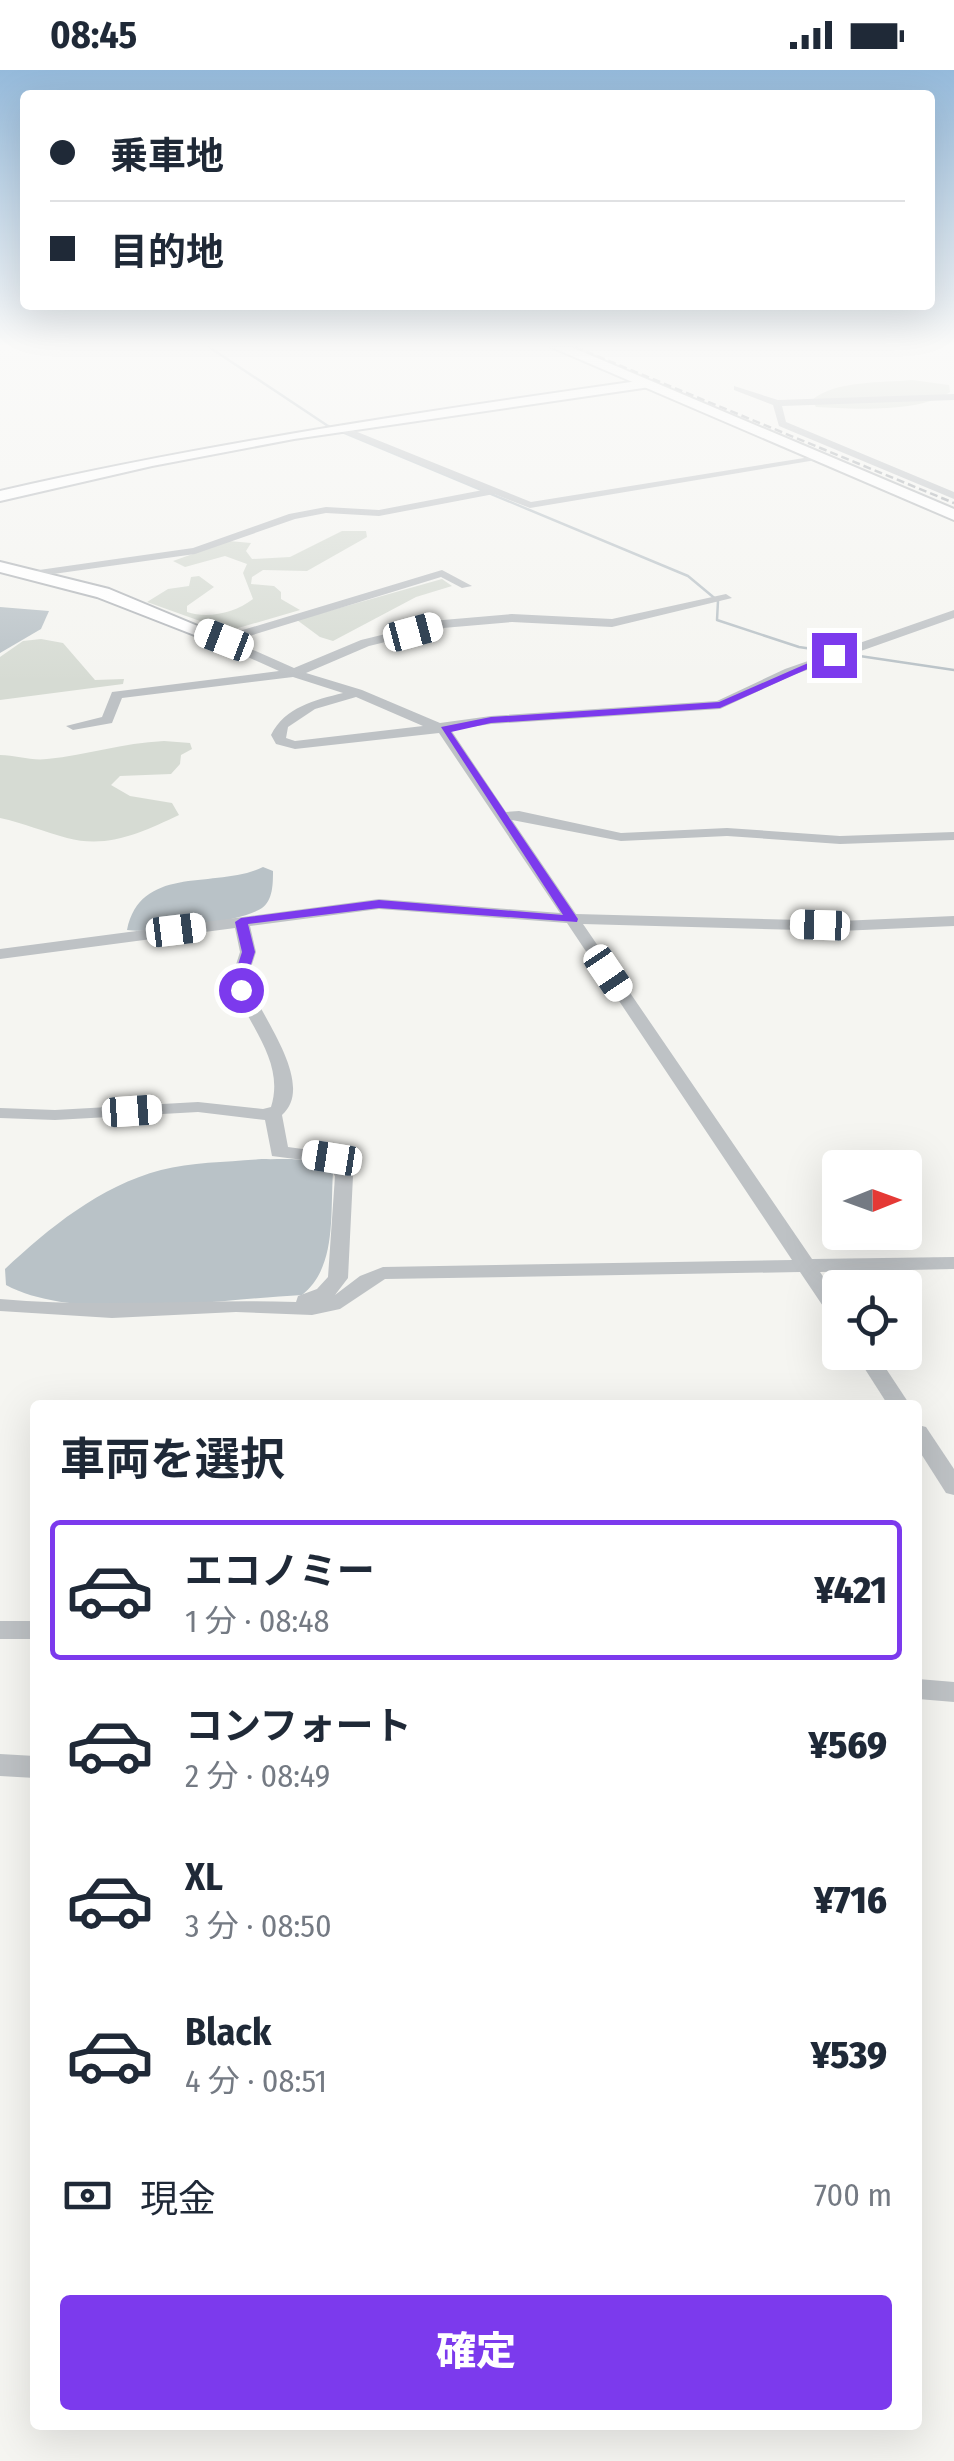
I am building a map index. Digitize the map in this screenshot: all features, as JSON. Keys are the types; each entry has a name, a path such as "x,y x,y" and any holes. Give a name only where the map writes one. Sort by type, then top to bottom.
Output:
{"main road":[{"path":"824,459 954,515"}],"street":[{"path":"0,496 160,459"},
{"path":"411,459 488,492 530,505 819,459"},
{"path":"865,459 954,496"},
{"path":"32,574 195,551 293,516 340,510 379,512 488,492"},
{"path":"1,568 103,593 444,730 822,1290"},
{"path":"224,640 442,574 466,586"},
{"path":"73,726 107,720 117,695 294,672 365,643 443,624 512,618 612,623 721,599"},
{"path":"357,693 303,708 282,725 280,742 296,745 444,730 491,720 720,705 842,652 954,614"},
{"path":"504,816 519,815 621,838 727,832 840,840 954,836"},
{"path":"0,954 379,904 572,919 840,926 954,922"},
{"path":"0,1113 56,1115 198,1106 246,1115 274,1114 283,1104 283,1084 278,1057 241,990 239,980 248,952 241,922"},
{"path":"274,1114 280,1152 332,1158 344,1176 338,1278 324,1294 310,1301 287,1302 279,1308"},
{"path":"0,1305 143,1312 223,1306 279,1308 336,1304 366,1277 383,1273 954,1263"},
{"path":"876,1370 896,1400"},
{"path":"922,1438 954,1487"},
{"path":"0,1630 30,1630"},
{"path":"922,1689 954,1692"},
{"path":"0,1765 30,1766"}],"shaded area":[{"path":"342,531 366,531 367,537 307,571 263,570 252,577 251,584 274,586 281,592 281,599 300,610 228,631 147,602 168,589 189,586 191,577 199,576 214,587 187,606 187,612 212,615 230,611 253,599 243,573 247,564 225,556 185,567 173,561 229,541 251,543 246,551 252,559 290,557"},
{"path":"442,579 452,586 416,597 333,641 320,637 297,620"},
{"path":"0,607 49,611 41,629 0,653"},
{"path":"23,641 63,643 95,680 124,679 123,684 0,700 0,657"},
{"path":"164,741 190,743 192,749 181,755 180,764 171,774 120,776 111,785 130,796 172,803 179,815 139,833 97,841 67,838 0,818 0,755 47,759"},
{"path":"263,867 273,871 272,891 262,908 196,926 127,930 135,909 148,895 164,887 244,874"},
{"path":"262,1159 309,1161 333,1173 326,1255 321,1270 302,1295 109,1306 35,1297 6,1285 5,1269 58,1224 117,1186 173,1167"}],"waterway":[{"path":"406,459 688,576 718,601 717,620 799,647 954,670"}],"railway":[{"path":"846,459 954,503"}],"route":[{"path":"241,990 239,980 248,952 241,922 379,904 572,919 444,730 491,720 720,705 834,655"}]}
